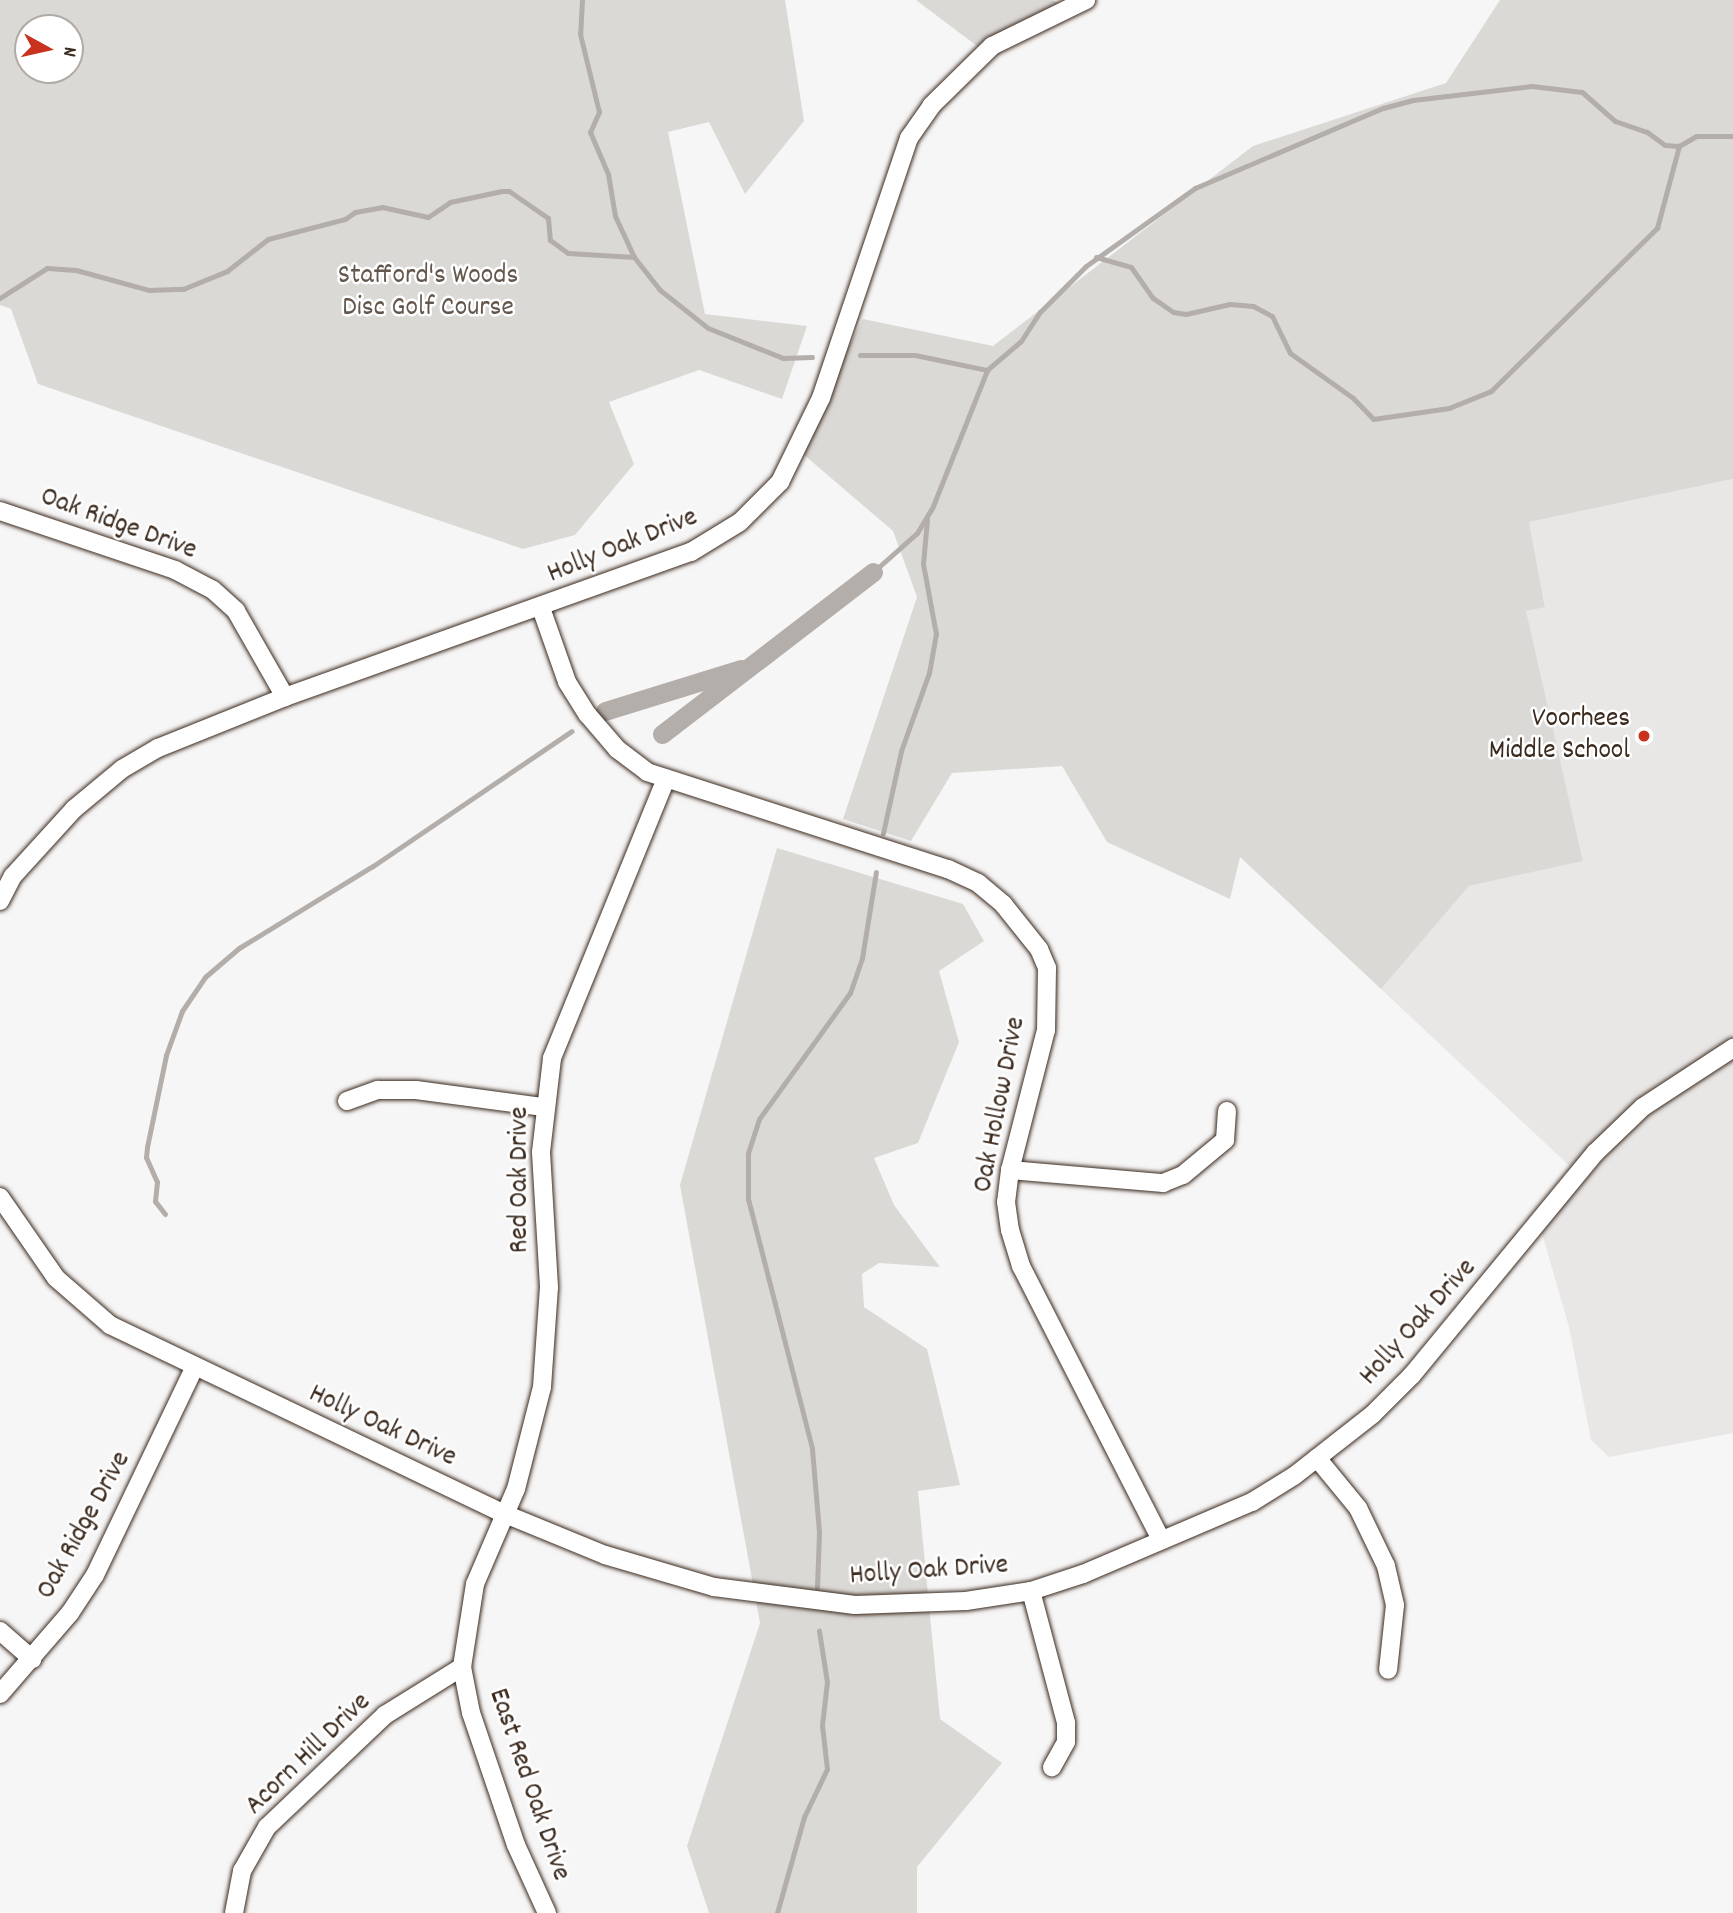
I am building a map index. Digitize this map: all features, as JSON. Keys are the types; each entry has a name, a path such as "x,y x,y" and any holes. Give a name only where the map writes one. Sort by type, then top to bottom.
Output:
{"street":[{"name":"Holly Oak Drive","path":"0,901 13,876 41,842 122,769 158,748 285,698 691,552 762,503 797,454 821,398 909,138 931,106 992,46 1086,0"},
{"name":"Oak Ridge Drive","path":"0,511 175,570 213,590 236,611 285,698"},
{"name":"Oak Hollow Drive","path":"541,608 567,682 588,715 617,749 647,772 948,869 978,883 1024,927 1046,968 1046,1030 1010,1170 1006,1202 1021,1266 1161,1540"},
{"name":"Red Oak Drive","path":"505,1514 530,1443 542,1387 549,1287 541,1152 544,1107 552,1058 567,1014 666,779"},
{"name":"Holly Oak Drive","path":"0,1197 56,1278 110,1325 194,1368 505,1514 605,1555 715,1587 866,1605 966,1601 1031,1591 1161,1540 1252,1502 1317,1458 1373,1414 1412,1375 1595,1153 1643,1107 1733,1048"},
{"path":"347,1101 379,1090 416,1090 544,1107"},
{"path":"1010,1170 1163,1183 1183,1175 1225,1140 1227,1111"},
{"name":"Oak Ridge Drive","path":"0,1694 32,1659 95,1575 194,1368"},
{"path":"1317,1458 1358,1508 1386,1566 1395,1605 1388,1670"},
{"name":"East Red Oak Drive","path":"505,1514 475,1584 462,1667 471,1713 507,1819 547,1913"},
{"path":"1031,1591 1066,1723 1066,1742 1052,1767"},
{"path":"0,1631 32,1659"},
{"name":"Acorn Hill Drive","path":"234,1913 242,1871 267,1828 385,1715 462,1667"}],"shaded area":[{"name":"Voorhees Middle School","path":"1733,479 1733,1433 1609,1457 1591,1440 1569,1327 1539,1223 1578,1174 1381,989 1469,886 1583,861 1525,611 1545,606 1529,522"}],"green space":[{"name":"Stafford's Woods Disc Golf Course","path":"0,0 785,0 804,121 745,194 709,122 668,132 705,314 807,326 782,399 699,370 609,402 634,464 575,535 523,549 38,384 11,309 0,305"},
{"path":"916,0 1053,0 1064,6 989,55"},
{"path":"1500,0 1733,0 1733,479 1529,522 1545,607 1526,611 1583,861 1469,886 1381,989 1240,857 1230,899 1107,842 1062,766 952,773 911,841 843,819 917,597 893,531 796,448 863,319 993,346 1253,146 1446,83"},
{"path":"777,848 963,904 984,941 939,971 959,1042 918,1143 874,1158 894,1205 940,1267 879,1263 862,1274 864,1307 927,1349 960,1485 918,1491 940,1719 1002,1763 917,1867 917,1913 709,1913 687,1846 760,1623 680,1185"}],"waterway":[{"path":"582,0 580,34 599,112 590,132 608,174 615,216 634,257 660,290 708,328 783,358 812,357"},
{"path":"873,572 917,533 933,506 987,370 1021,341 1040,312 1086,266 1195,188 1383,108 1413,100 1532,86 1582,92 1615,121 1647,132 1665,145 1679,146"},
{"path":"1096,257 1131,267 1153,298 1173,312 1186,314 1230,304 1253,306 1272,316 1290,353 1353,398 1373,419 1449,408 1491,391 1657,228 1679,146 1696,136 1733,136"},
{"path":"0,298 47,268 76,270 149,290 183,289 227,271 268,239 345,219 355,212 382,207 428,217 450,202 502,191 509,191 548,218 550,240 568,253 634,257"},
{"path":"860,355 915,355 987,370"},
{"path":"883,833 901,751 929,673 936,634 923,564 927,519"},
{"path":"662,734 873,572"},
{"path":"605,711 741,669"},
{"path":"165,1214 155,1201 157,1182 146,1157 147,1147 166,1055 182,1011 205,977 239,948 373,866 572,731"},
{"path":"817,1587 819,1532 812,1448 748,1199 748,1153 759,1119 850,993 862,958 876,872"},
{"path":"777,1913 804,1817 827,1769 822,1725 827,1682 819,1631"}],"place":[{"name":"Voorhees Middle School","path":"1644,736"}]}
